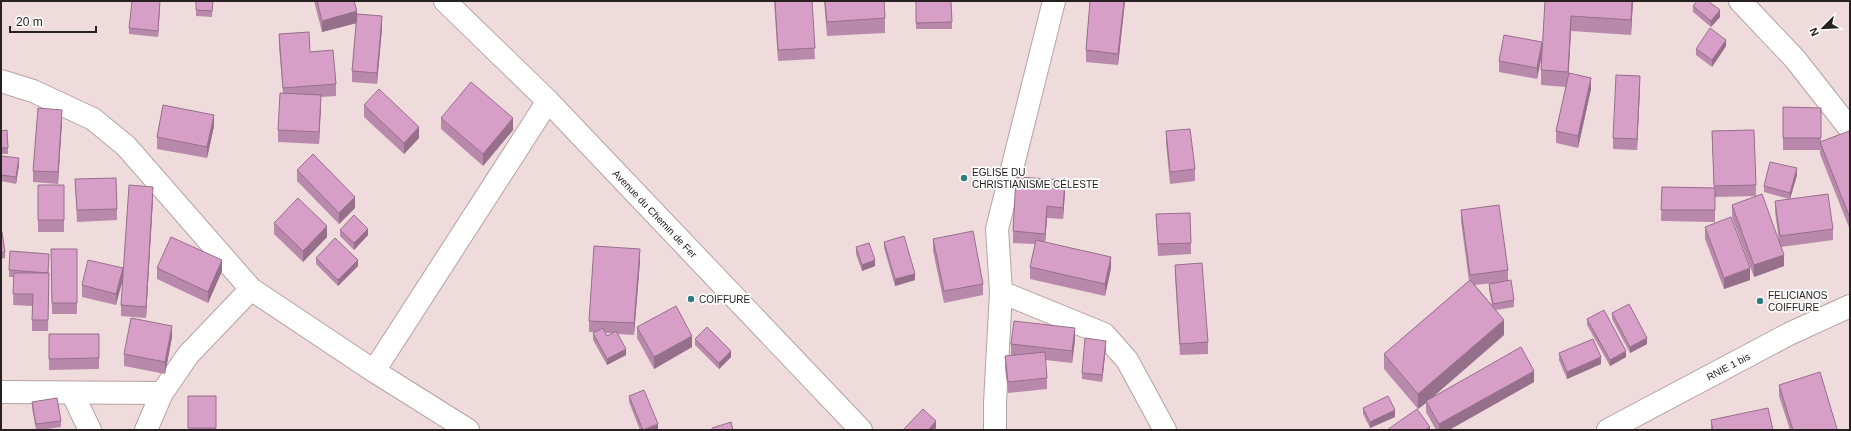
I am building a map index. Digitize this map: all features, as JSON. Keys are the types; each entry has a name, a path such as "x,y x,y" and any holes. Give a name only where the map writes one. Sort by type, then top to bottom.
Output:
{"street":[{"name":"Avenue du Chemin de Fer","path":"445,1 548,101 861,430"},
{"path":"995,430 994,403 1000,292 997,229 1054,1"},
{"path":"1740,1 1795,59 1850,129"},
{"path":"1,81 33,91 93,119 126,146 251,289 374,371 468,430"},
{"path":"374,371 548,101"},
{"path":"146,430 162,393 188,355 251,289"},
{"path":"1000,292 1104,334 1127,360 1165,430"},
{"name":"RNIE 1 bis","path":"1608,430 1789,334 1850,306"},
{"path":"1,392 162,393"},
{"path":"72,393 90,430"}],"building":[{"path":"132,1 160,1 158,31 129,28"},
{"path":"196,1 213,1 212,11 196,10"},
{"path":"317,1 354,1 357,11 322,21"},
{"path":"775,1 812,1 815,48 778,50"},
{"path":"825,1 884,1 885,18 827,22"},
{"path":"916,1 951,1 952,22 916,23"},
{"path":"1090,1 1124,1 1118,54 1086,50"},
{"path":"1545,1 1632,1 1631,20 1571,16 1568,72 1541,70"},
{"path":"1697,1 1708,1 1720,10 1711,21 1693,6"},
{"path":"357,14 382,16 377,73 352,71"},
{"path":"1710,28 1726,40 1712,60 1696,49"},
{"path":"309,32 310,52 333,50 336,84 283,88 279,34"},
{"path":"1504,35 1542,42 1537,68 1499,61"},
{"path":"1569,73 1591,78 1578,136 1556,131"},
{"path":"1616,75 1640,76 1637,139 1613,138"},
{"path":"471,82 513,118 483,154 441,118"},
{"path":"379,89 419,127 404,143 364,105"},
{"path":"280,93 321,95 319,132 278,130"},
{"path":"163,105 214,115 207,147 157,137"},
{"path":"1783,107 1821,108 1821,138 1783,138"},
{"path":"38,108 62,110 58,172 33,171"},
{"path":"1190,129 1195,169 1170,172 1166,131"},
{"path":"7,130 8,148 1,148 1,131"},
{"path":"1754,130 1756,185 1714,186 1712,131"},
{"path":"1849,131 1850,135 1850,218 1820,142"},
{"path":"313,154 355,197 339,213 297,170"},
{"path":"1,156 19,158 16,177 1,175"},
{"path":"1770,162 1797,168 1790,193 1764,186"},
{"path":"1016,177 1065,180 1063,208 1047,206 1045,234 1013,231"},
{"path":"116,178 117,209 77,210 75,179"},
{"path":"38,185 64,185 64,220 38,220"},
{"path":"129,185 153,187 146,307 121,305"},
{"path":"1662,187 1715,188 1715,210 1661,210"},
{"path":"1762,194 1784,255 1754,265 1732,205"},
{"path":"1828,194 1833,229 1780,236 1775,201"},
{"path":"298,198 327,226 303,251 274,223"},
{"path":"1499,205 1508,270 1470,275 1461,210"},
{"path":"1190,213 1191,243 1158,244 1156,214"},
{"path":"354,215 368,229 354,243 340,230"},
{"path":"1731,217 1750,268 1724,278 1705,227"},
{"path":"973,231 983,284 944,291 933,239"},
{"path":"1,232 5,252 1,253"},
{"path":"904,236 915,274 895,279 884,242"},
{"path":"171,237 222,260 208,292 157,268"},
{"path":"335,238 358,260 338,280 316,258"},
{"path":"1036,240 1111,257 1105,284 1030,267"},
{"path":"869,243 875,260 862,265 856,247"},
{"path":"594,246 640,249 634,323 589,321"},
{"path":"51,249 77,249 77,303 52,303"},
{"path":"10,251 49,254 48,273 9,270"},
{"path":"88,260 123,268 116,294 82,285"},
{"path":"1202,263 1208,342 1180,344 1175,265"},
{"path":"14,273 49,273 48,320 32,320 33,294 13,294"},
{"path":"1470,280 1504,320 1418,394 1384,354"},
{"path":"1511,280 1514,300 1493,304 1489,284"},
{"path":"1629,304 1647,338 1630,347 1612,313"},
{"path":"676,306 692,336 654,357 637,327"},
{"path":"1604,310 1626,351 1610,360 1587,319"},
{"path":"131,318 172,326 165,362 124,354"},
{"path":"1014,321 1075,328 1072,351 1011,344"},
{"path":"707,327 731,351 719,363 695,339"},
{"path":"603,328 607,336 616,331 626,349 607,359 593,333"},
{"path":"49,334 99,334 99,358 49,359"},
{"path":"1085,338 1106,341 1102,375 1082,373"},
{"path":"1593,339 1601,357 1567,372 1559,353"},
{"path":"1521,347 1534,371 1439,424 1426,401"},
{"path":"1045,352 1047,378 1008,382 1005,356"},
{"path":"1820,372 1837,429 1793,430 1779,385"},
{"path":"644,390 658,424 643,430 629,396"},
{"path":"188,396 216,396 216,428 188,428"},
{"path":"1388,396 1395,410 1370,422 1363,408"},
{"path":"57,398 61,421 36,424 32,402"},
{"path":"1768,408 1773,430 1713,430 1711,420"},
{"path":"923,409 936,421 928,430 903,430"},
{"path":"1417,409 1430,427 1425,430 1387,430"},
{"path":"731,422 733,430 712,430 712,428"}],"place":[{"name":"EGLISE DU CHRISTIANISME CÉLESTE","path":"964,178"},
{"name":"COIFFURE","path":"691,299"},
{"name":"FELICIANOS COIFFURE","path":"1760,301"}]}
